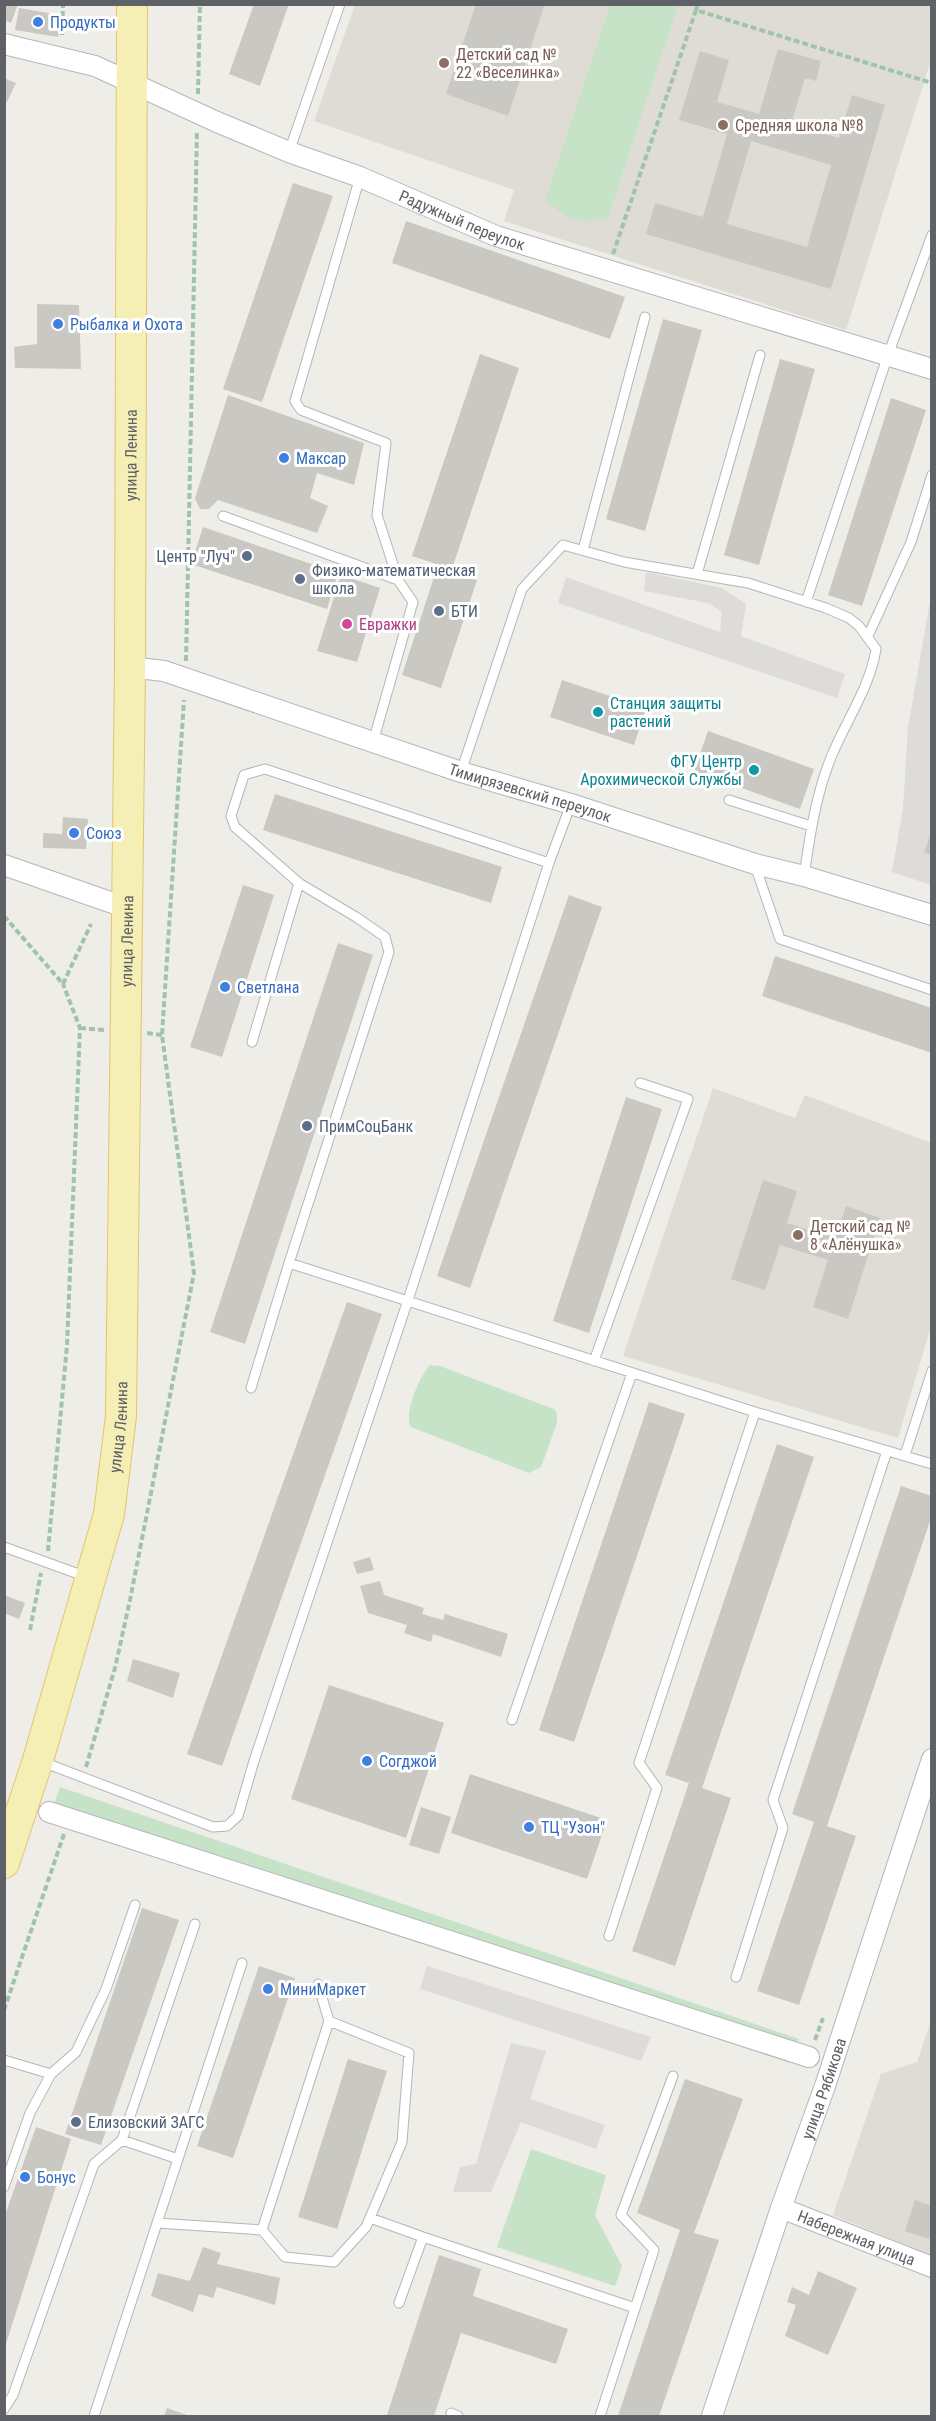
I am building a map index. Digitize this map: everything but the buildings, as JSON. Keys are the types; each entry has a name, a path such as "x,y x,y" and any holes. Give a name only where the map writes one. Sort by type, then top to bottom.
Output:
{"main road":[{"name":"улица Ленина","path":"4,1863 38,1760 109,1514 121,1416 130,668 132,4"}],"street":[{"name":"Радужный переулок","path":"4,44 95,66 289,152 360,177 496,236 932,369"},
{"name":"Тимирязевский переулок","path":"130,668 164,671 461,772 571,804 755,864 804,876 932,915"},
{"path":"4,865 127,908"},
{"name":"улица Рябикова","path":"712,2416 781,2208 825,2086 932,1759"},
{"path":"49,1812 809,2056"},
{"name":"Набережная улица","path":"781,2208 932,2267"}],"lane":[{"path":"289,152 340,4"},
{"path":"360,177 295,401 300,410 386,443 377,515 398,580 413,602 373,742"},
{"path":"806,602 888,355 932,235"},
{"path":"583,550 645,317"},
{"path":"697,574 760,355"},
{"path":"868,636 910,542 932,475"},
{"path":"223,516 398,580"},
{"path":"461,772 522,589 563,545 624,562 748,583 849,618 868,636 876,648 874,663 866,686 832,756 811,826 804,876"},
{"path":"251,1388 389,952 385,937 356,917 299,884 235,826 231,816 244,775 265,769 549,863"},
{"path":"729,800 811,826"},
{"path":"38,1760 213,1827 227,1826 238,1816 254,1761 408,1300 549,863 571,804"},
{"path":"755,864 780,939 932,990"},
{"path":"252,1042 299,884"},
{"path":"594,1360 688,1099 640,1083"},
{"path":"289,1263 754,1412 932,1464"},
{"path":"905,1455 932,1371"},
{"path":"512,1720 632,1373"},
{"path":"609,1936 657,1788 639,1763 754,1412"},
{"path":"736,1977 783,1828 773,1800 887,1451"},
{"path":"4,1547 91,1579"},
{"path":"4,2187 30,2113 51,2074 76,2052 106,1989 135,1905"},
{"path":"4,2409 13,2395 94,2164 122,2140 195,1924"},
{"path":"94,2416 242,1963"},
{"path":"262,2230 329,2021 318,1984"},
{"path":"157,2223 262,2230 285,2257 334,2262 366,2227 402,2142 409,2053 329,2021"},
{"path":"4,2060 51,2074"},
{"path":"593,2416 602,2412 654,2250 621,2216 673,2076"},
{"path":"122,2140 178,2159"},
{"path":"370,2218 635,2308"},
{"path":"399,2303 423,2237"}],"path":[{"path":"62,35 63,4"},
{"path":"186,667 200,4"},
{"path":"608,270 698,4"},
{"path":"696,10 932,83"},
{"path":"4,916 63,984 80,1028 68,1344 58,1425 50,1548 43,1562 30,1630"},
{"path":"63,984 91,924"},
{"path":"80,1028 108,1030"},
{"path":"147,1033 162,1035"}],"shaded area":[{"name":"Средняя школа №8","path":"355,5 931,5 931,60 846,330 504,221 514,190 314,121"},
{"path":"646,572 722,588 746,604 741,636 845,674 837,698 558,603 566,577 720,632 722,612 708,603 644,591"},
{"path":"931,596 931,885 892,872 903,809 908,727"},
{"name":"Детский сад № 8 «Алёнушка»","path":"713,1088 795,1118 805,1095 931,1143 931,1326 898,1438 623,1356"},
{"path":"427,1966 651,2037 641,2061 420,1989"},
{"path":"931,2021 931,2255 833,2215 881,2074 917,2062"},
{"path":"511,2043 546,2051 530,2099 605,2125 596,2149 521,2122 491,2192 453,2192 460,2167 476,2164"}],"green space":[{"path":"610,5 678,5 608,218 581,221 560,212 545,200"},
{"path":"430,1365 440,1366 554,1409 557,1413 557,1423 541,1467 529,1473 411,1427 409,1414 414,1395"},
{"path":"60,1787 799,2039 790,2063 49,1819"},
{"path":"531,2149 606,2175 595,2215 622,2266 615,2286 497,2247"}],"place":[{"name":"Продукты","path":"38,22"},
{"name":"Детский сад № 22 «Веселинка»","path":"444,63"},
{"name":"Средняя школа №8","path":"723,125"},
{"name":"Рыбалка и Охота","path":"58,324"},
{"name":"Максар","path":"284,458"},
{"name":"Центр \"Луч\"","path":"247,556"},
{"name":"Физико-математическая школа","path":"300,579"},
{"name":"БТИ","path":"439,611"},
{"name":"Евражки","path":"347,624"},
{"name":"Станция защиты растений","path":"598,712"},
{"name":"ФГУ Центр Арохимической Службы","path":"754,770"},
{"name":"Союз","path":"74,833"},
{"name":"Светлана","path":"225,987"},
{"name":"ПримСоцБанк","path":"307,1126"},
{"name":"Детский сад № 8 «Алёнушка»","path":"798,1235"},
{"name":"Согджой","path":"367,1761"},
{"name":"ТЦ \"Узон\"","path":"529,1827"},
{"name":"МиниМаркет","path":"268,1989"},
{"name":"Елизовский ЗАГС","path":"76,2122"},
{"name":"Бонус","path":"25,2177"}]}
